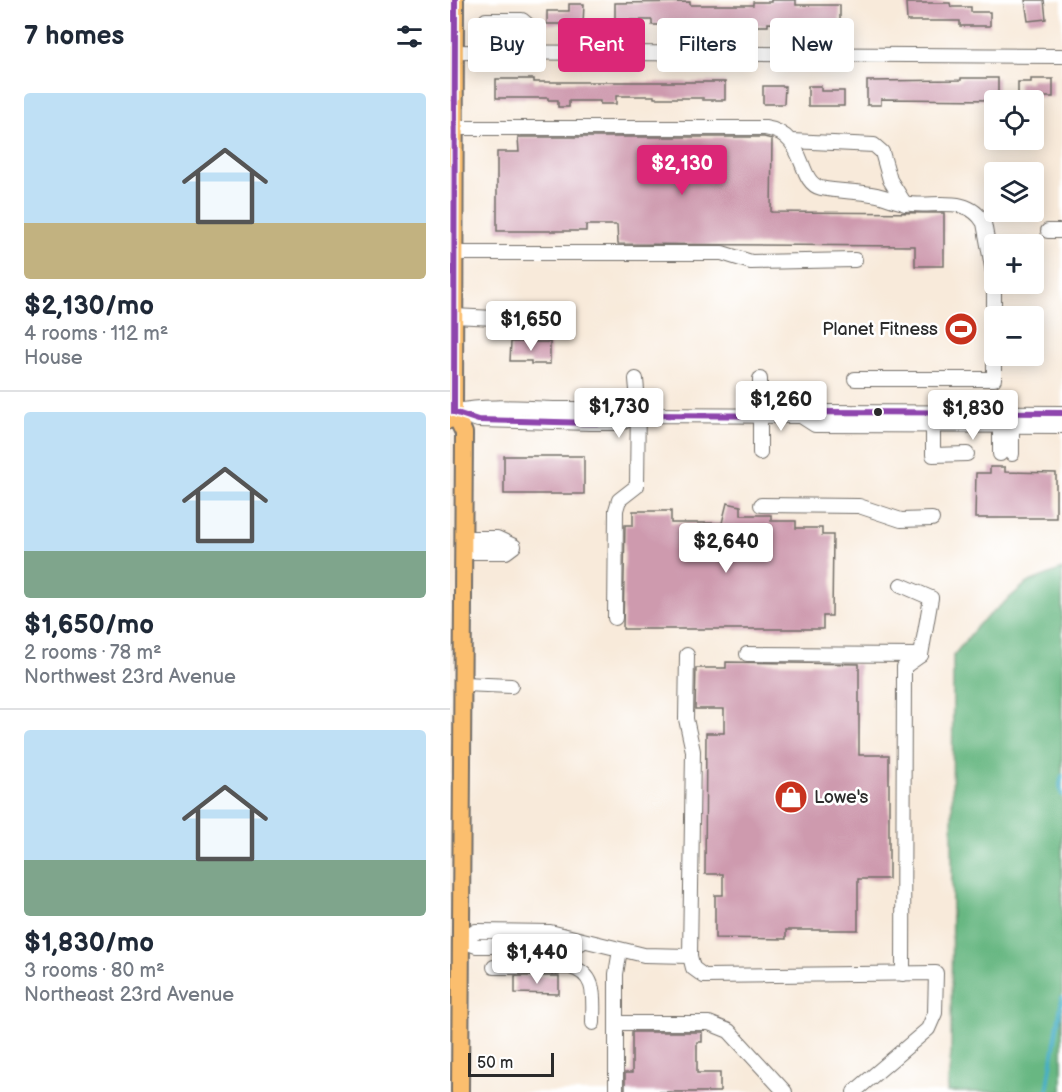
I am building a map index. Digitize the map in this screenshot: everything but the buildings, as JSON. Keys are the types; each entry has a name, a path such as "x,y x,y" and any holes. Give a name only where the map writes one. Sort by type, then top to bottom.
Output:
{"main road":[{"path":"455,0 452,52 454,316 451,414 464,433 463,735 456,941 460,1092"},
{"path":"450,665 463,684"},
{"path":"450,700 463,735"}],"street":[{"path":"452,52 468,52"},
{"path":"546,52 1062,56"},
{"path":"453,132 765,128 776,130 792,141 810,179 818,188 876,195 905,204 962,205 971,209 980,216 984,224 994,278 994,379 855,379"},
{"path":"792,141 874,145 882,152 890,180 905,204"},
{"path":"452,253 722,253 751,262 855,260"},
{"path":"454,316 494,318"},
{"path":"615,618 616,510 619,500 637,486 636,379"},
{"path":"760,379 760,453"},
{"path":"451,414 478,407 620,410 638,415 801,416 815,412 1006,425 1062,426"},
{"path":"933,419 1062,413"},
{"path":"451,414 478,420 591,423 621,423 638,415"},
{"path":"933,419 933,455 967,454"},
{"path":"1006,425 1006,454"},
{"path":"761,505 860,506 901,520 932,519"},
{"path":"901,585 931,597 921,655 904,667 903,974"},
{"path":"747,654 921,655"},
{"path":"687,656 686,719 693,751 690,956 693,968 704,976 936,973 935,1013 928,1029 854,1092"},
{"path":"463,684 511,686"},
{"path":"456,941 476,931 550,932 644,955 690,956"},
{"path":"616,1092 616,974 620,950"},
{"path":"494,967 570,967 580,970 588,977 593,992 593,1023"},
{"path":"616,1023 709,1023 729,1031 785,1092"}],"green space":[{"path":"1062,569 1062,1092 947,1092 951,1053 953,656 979,624 1027,583"}],"waterway":[{"path":"1062,776 1060,785 1062,795"},
{"path":"1047,1092 1062,998"}],"transit line":[{"path":"454,412 455,0"},
{"path":"454,412 478,420 591,423 621,423 638,415 801,416 815,412 1062,413"}],"place":[{"name":"Planet Fitness","path":"961,329"},
{"name":"Lowe's","path":"791,797"}]}
